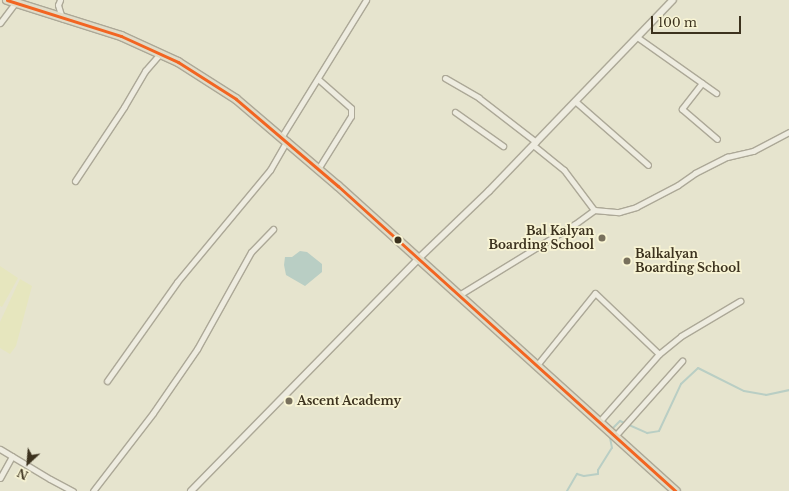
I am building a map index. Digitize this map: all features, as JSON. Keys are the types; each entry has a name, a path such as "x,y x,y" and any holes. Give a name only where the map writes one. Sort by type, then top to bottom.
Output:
{"highway":[{"path":"13,1 121,36 178,62 236,99 318,169 675,491"}],"street":[{"path":"60,0 58,5 62,18"},
{"path":"107,381 176,282 270,170 284,139 318,79 366,0"},
{"path":"191,491 418,259 489,191 673,0"},
{"path":"0,23 13,1"},
{"path":"637,37 716,93"},
{"path":"75,181 124,107 145,71 160,54"},
{"path":"445,78 479,98 535,144 564,170 594,210"},
{"path":"318,79 350,108 351,116 318,169"},
{"path":"702,84 682,109 717,139"},
{"path":"575,101 648,165"},
{"path":"455,112 503,146"},
{"path":"459,295 575,224 594,210 619,212 636,207 678,185 694,173 727,156 753,151 789,132"},
{"path":"93,491 153,413 197,349 251,252 273,229"},
{"path":"537,365 595,293 659,354"},
{"path":"599,422 659,354 681,336 740,301"},
{"path":"615,436 682,361"},
{"path":"0,449 73,491"},
{"path":"0,478 12,456"}],"green space":[{"path":"0,266 18,278 2,307 0,306"},
{"path":"20,279 32,286 16,346 10,354 0,348 0,322"}],"shaded area":[{"path":"300,251 307,252 322,264 322,272 305,286 286,275 284,265 285,257 292,257"}],"waterway":[{"path":"611,430 620,421 647,433 659,431 681,384 698,368 744,391 766,395 789,390"},
{"path":"567,491 577,474 584,476 598,474 598,470 612,448 610,438"}],"transit line":[{"path":"7,0 121,36 178,62 236,99 338,186 675,491"}],"place":[{"name":"Bal Kalyan Boarding School","path":"602,238"},
{"name":"Balkalyan Boarding School","path":"627,261"},
{"name":"Ascent Academy","path":"289,401"}]}
